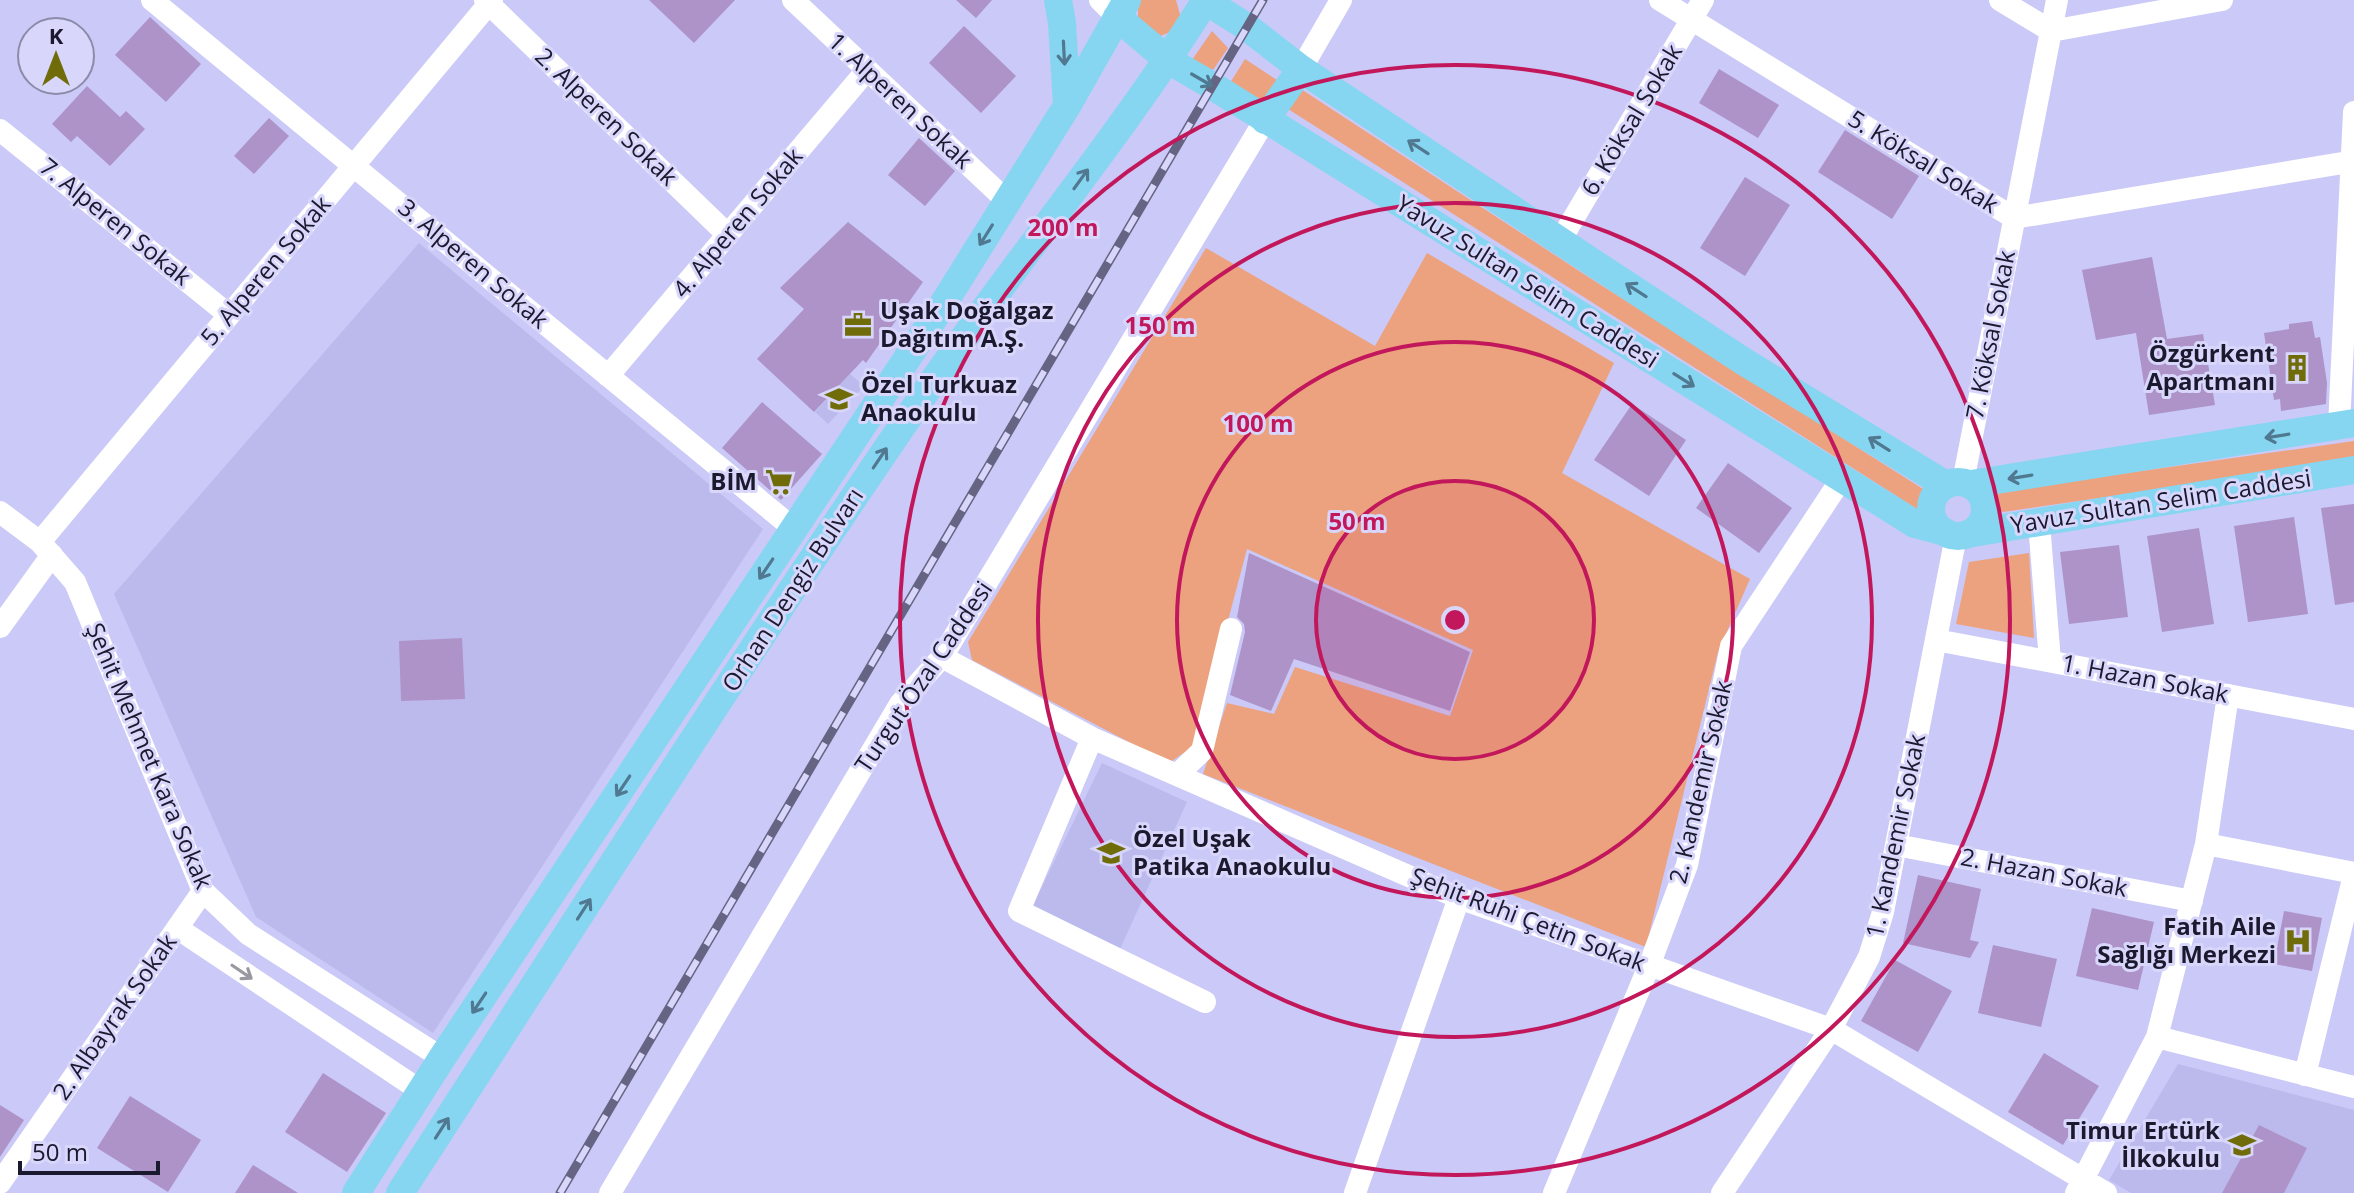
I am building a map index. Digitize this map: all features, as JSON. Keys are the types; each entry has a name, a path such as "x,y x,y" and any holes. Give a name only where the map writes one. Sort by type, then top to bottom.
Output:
{"main road":[{"path":"1058,0 1067,106"},
{"name":"Orhan Dengiz Bulvarı","path":"400,1193 816,551 950,356 1168,60 1205,0"},
{"name":"Yavuz Sultan Selim Caddesi","path":"1205,0 1247,27 1301,69 1743,361 1960,484 2346,424"},
{"name":"Orhan Dengiz Bulvarı","path":"356,1193 442,1058 942,306 1067,106 1114,6"},
{"name":"Yavuz Sultan Selim Caddesi","path":"1114,6 1168,60 1915,524 1956,534 2354,470"},
{"path":"1265,120 1301,69"},
{"path":"1960,484 1978,490 1986,506 1981,523 1956,534 1934,520 1932,504 1939,490 1960,484"}],"street":[{"name":"3. Alperen Sokak","path":"152,0 793,528"},
{"name":"1. Alperen Sokak","path":"793,0 1008,202"},
{"path":"1301,69 1341,0"},
{"name":"5. Köksal Sokak","path":"1660,0 1698,10 2014,218 2353,161"},
{"path":"2000,0 2051,31 2222,0"},
{"name":"7. Köksal Sokak","path":"1960,484 2057,0"},
{"name":"5. Alperen Sokak","path":"0,627 46,548 229,315 489,1"},
{"name":"2. Alperen Sokak","path":"489,1 728,235"},
{"name":"6. Köksal Sokak","path":"1560,241 1698,10"},
{"name":"4. Alperen Sokak","path":"608,376 867,70"},
{"path":"2346,424 2354,112"},
{"name":"Turgut Özal Caddesi","path":"610,1193 900,704 942,657 1265,120"},
{"name":"7. Alperen Sokak","path":"0,130 229,315"},
{"name":"2. Kandemir Sokak","path":"1554,1193 1649,966 1687,865 1731,646 1842,478"},
{"name":"Şehit Mehmet Kara Sokak","path":"0,512 46,548 75,582 203,891 248,934 442,1058"},
{"path":"2039,523 2050,661"},
{"name":"1. Kandemir Sokak","path":"1722,1193 1831,1029 1869,957 1883,912 1956,534"},
{"path":"1178,774 1202,751 1231,629"},
{"name":"1. Hazan Sokak","path":"1936,640 2354,719"},
{"name":"Şehit Ruhi Çetin Sokak","path":"942,657 1092,738 1459,898 1831,1029 2080,1186 2106,1193"},
{"path":"2080,1186 2157,1037 2206,844 2228,695"},
{"path":"1092,738 1019,911 1205,1002"},
{"path":"2206,844 2354,874 2305,1075"},
{"name":"2. Hazan Sokak","path":"1896,845 2192,901"},
{"name":"2. Albayrak Sokak","path":"0,1183 203,891"},
{"path":"1355,1193 1459,898"},
{"path":"177,928 421,1091"},
{"path":"2157,1037 2354,1087"}],"shaded area":[{"path":"1141,0 1176,0 1181,18 1173,31 1160,36 1138,21"},
{"path":"1212,31 1228,48 1213,70 1192,60"},
{"path":"1245,59 1280,82 1265,102 1230,83"},
{"path":"1301,89 1593,280 1931,494 1927,508 1917,509 1288,109"},
{"path":"419,243 763,529 433,1033 256,917 114,594"},
{"path":"1206,248 1375,346 1427,253 1614,363 1562,473 1750,579 1718,652 1646,947 1203,774 1227,703 1274,714 1295,667 1450,716 1473,650 1247,549 1195,745 1169,763 972,660 968,642"},
{"name":"Özel Turkuaz Anaokulu","path":"850,374 864,386 828,424 815,412"},
{"path":"2354,441 2354,461 2003,512 1995,508 1995,498 2001,491"},
{"path":"2029,553 2034,638 1956,624 1969,562"},
{"name":"Özel Uşak Patika Anaokulu","path":"1102,763 1187,802 1120,949 1033,905"},
{"name":"Timur Ertürk İlkokulu","path":"2178,1064 2354,1110 2354,1193 2131,1193 2109,1180"}],"building":[{"path":"649,0 735,0 694,43"},
{"path":"956,0 992,0 976,18"},
{"path":"150,17 201,64 166,102 115,55"},
{"path":"964,26 1016,76 981,113 929,63"},
{"path":"1719,69 1779,105 1758,138 1699,103"},
{"path":"96,94 120,117 126,111 145,129 110,166 77,136 71,142 52,124 78,96"},
{"path":"269,118 289,136 254,174 234,156"},
{"path":"1845,130 1919,176 1892,219 1818,172"},
{"path":"919,138 955,171 925,206 888,175"},
{"path":"1745,177 1790,205 1745,276 1700,248"},
{"name":"Uşak Doğalgaz Dağıtım A.Ş.","path":"848,222 923,282 866,363 863,360 814,412 757,359 804,309 780,288"},
{"path":"2152,257 2167,339 2203,334 2215,405 2149,415 2136,333 2096,340 2082,270"},
{"name":"Özgürkent Apartmanı","path":"2312,321 2315,338 2320,337 2327,383 2326,404 2281,411 2280,399 2274,400 2264,333 2289,329 2289,324"},
{"path":"762,402 822,454 781,500 722,448"},
{"path":"1632,404 1686,440 1649,496 1594,460"},
{"path":"1728,463 1792,508 1759,553 1696,508"},
{"path":"2354,504 2354,602 2335,605 2321,508"},
{"path":"2294,517 2308,614 2248,622 2234,526"},
{"path":"2199,528 2214,624 2162,632 2147,536"},
{"path":"2119,545 2128,617 2069,624 2060,552"},
{"path":"1249,553 1470,652 1450,711 1294,659 1271,711 1230,695 1245,632 1244,624 1237,617"},
{"path":"462,638 465,699 401,701 399,641"},
{"path":"1918,875 1981,889 1970,940 1979,942 1970,958 1903,943"},
{"path":"2092,908 2154,922 2138,990 2076,976"},
{"name":"Fatih Aile Sağlığı Merkezi","path":"2284,911 2322,918 2312,971 2274,964"},
{"path":"1993,945 2057,959 2041,1027 1978,1013"},
{"path":"1895,960 1952,991 1918,1052 1861,1021"},
{"path":"2044,1053 2099,1086 2063,1145 2008,1112"},
{"path":"323,1073 386,1113 347,1172 285,1132"},
{"path":"130,1096 201,1140 168,1192 97,1148"},
{"path":"0,1105 24,1120 0,1157"},
{"path":"2259,1125 2307,1148 2284,1193 2222,1193"},
{"path":"253,1165 298,1193 235,1193"}],"railway":[{"path":"560,1193 1263,0"}],"place":[{"name":"Uşak Doğalgaz Dağıtım A.Ş.","path":"858,325"},
{"name":"Özgürkent Apartmanı","path":"2297,368"},
{"name":"Özel Turkuaz Anaokulu","path":"839,399"},
{"name":"BİM","path":"779,482"},
{"name":"Özel Uşak Patika Anaokulu","path":"1111,853"},
{"name":"Fatih Aile Sağlığı Merkezi","path":"2298,941"},
{"name":"Timur Ertürk İlkokulu","path":"2242,1145"}]}
